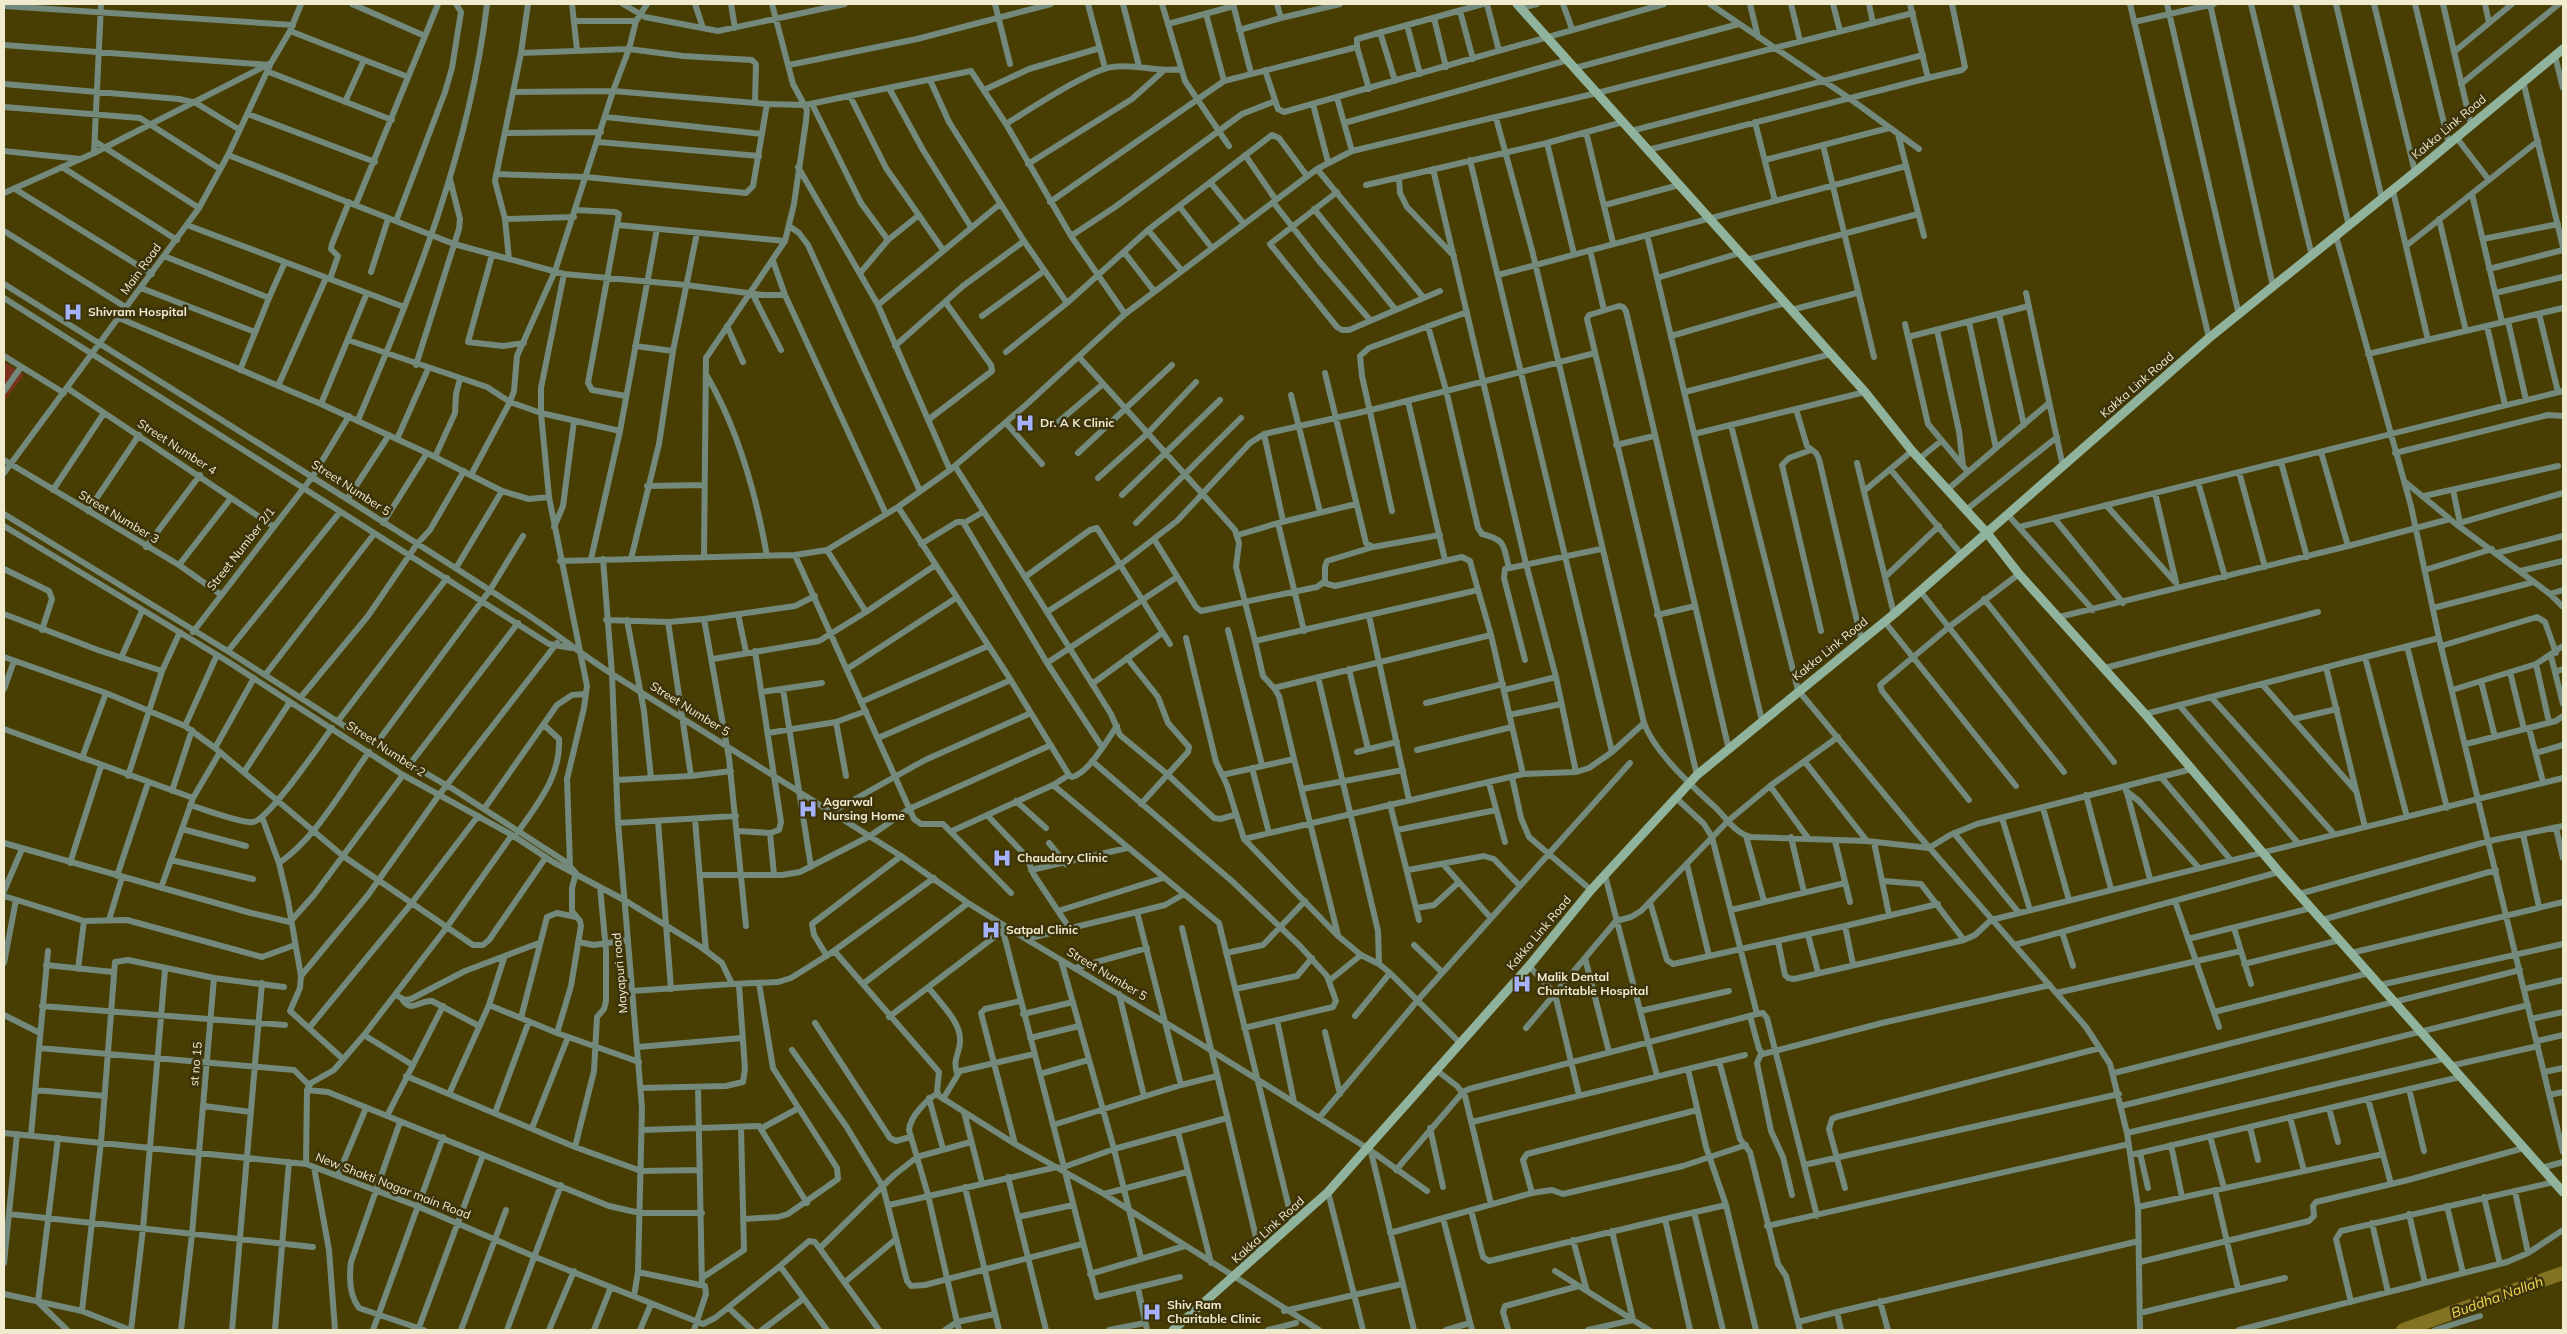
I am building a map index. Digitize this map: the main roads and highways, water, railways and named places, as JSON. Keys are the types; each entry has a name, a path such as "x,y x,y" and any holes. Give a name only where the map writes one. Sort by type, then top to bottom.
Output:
{"waterway":[{"name":"Buddha Nallah","path":"2403,1330 2563,1273"}],"place":[{"name":"Shivram Hospital","path":"73,312"},
{"name":"Dr. A K Clinic","path":"1025,423"},
{"name":"Agarwal Nursing Home","path":"808,809"},
{"name":"Chaudary Clinic","path":"1002,858"},
{"name":"Satpal Clinic","path":"991,930"},
{"name":"Malik Dental Charitable Hospital","path":"1522,984"},
{"name":"Shiv Ram Charitable Clinic","path":"1152,1312"}]}
